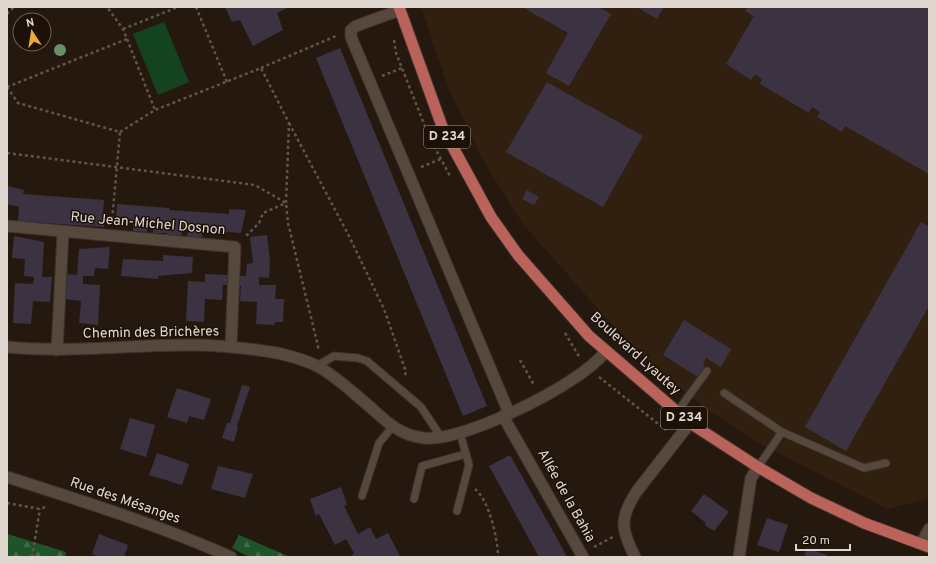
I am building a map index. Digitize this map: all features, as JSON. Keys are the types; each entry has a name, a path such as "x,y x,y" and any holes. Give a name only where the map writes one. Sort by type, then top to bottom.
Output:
{"main road":[{"name":"Boulevard Lyautey","path":"400,8 443,130 492,217 518,255 589,336 690,423 758,468 811,498 864,523 925,545"}],"street":[{"path":"351,34 356,26 400,8"},
{"name":"Allée de la Bahia","path":"351,34 369,82 506,415 522,449 582,555"},
{"name":"Rue Jean-Michel Dosnon","path":"7,226 235,247 231,346"},
{"path":"57,350 63,232"},
{"name":"Chemin des Brichères","path":"7,347 90,350 148,346 231,346 278,354 316,366 342,383 393,426 408,435 424,438 441,437 460,433 506,415 541,398 580,375 606,352"},
{"path":"635,557 624,528 624,513 629,502 690,423"},
{"path":"739,557 751,478 758,468"},
{"name":"Rue des Mésanges","path":"7,477 191,540 232,557"},
{"path":"925,545 929,529"}],"lane":[{"path":"316,366 334,356 358,358 367,361 421,407 441,437"},
{"path":"677,412 708,371"},
{"path":"724,393 782,432 864,468 886,463"},
{"path":"362,496 379,443 393,426"},
{"path":"758,468 782,432"},
{"path":"457,511 469,465 460,433"},
{"path":"414,499 422,466 466,454"}],"path":[{"path":"7,14 14,7"},
{"path":"107,7 123,29 155,110"},
{"path":"123,29 178,7"},
{"path":"196,7 227,82"},
{"path":"127,39 7,87 18,103 120,132 155,110 351,34"},
{"path":"261,68 349,236 384,309 406,372 401,390"},
{"path":"369,82 402,68"},
{"path":"289,123 286,203 288,223 318,346 316,366"},
{"path":"111,236 120,132"},
{"path":"7,153 255,186 286,203"},
{"path":"407,173 441,159"},
{"path":"235,247 259,223 264,213 286,203"},
{"path":"520,360 541,398"},
{"path":"465,481 480,493 494,525 498,557"},
{"path":"7,503 40,509 32,557"},
{"path":"582,555 610,539 624,528"}],"shaded area":[{"path":"421,7 929,7 929,494 926,499 888,509 762,445 705,408 660,372 607,319 522,223 483,160 449,90"}],"green space":[{"path":"164,22 189,82 158,95 133,34"},
{"path":"7,534 66,552 65,557 7,557"},
{"path":"239,535 290,557 249,557 232,548"}],"building":[{"path":"225,7 289,7 277,13 283,30 253,46 240,20 232,22"},
{"path":"522,7 598,7 611,14 569,86 546,73 568,33"},
{"path":"636,7 664,7 657,19"},
{"path":"748,7 929,7 929,174 845,126 842,132 817,117 820,112 812,107 809,113 760,84 762,79 755,74 751,80 726,64 754,16 745,11"},
{"path":"340,48 487,406 463,416 316,58"},
{"path":"547,82 643,136 603,207 506,152"},
{"path":"7,186 24,190 23,194 104,200 104,227 18,221 19,207 7,204"},
{"path":"527,190 539,197 534,205 522,199"},
{"path":"117,204 169,208 169,210 229,214 229,209 246,210 241,233 202,230 202,238 187,237 188,230 182,229 181,237 167,236 167,233 153,233 154,225 147,224 147,232 133,231 133,223 116,222"},
{"path":"921,222 929,227 929,306 846,451 805,427"},
{"path":"267,235 270,261 269,278 259,277 259,285 276,285 275,299 284,299 283,322 275,322 274,325 256,324 257,302 240,301 241,286 236,286 237,276 246,276 247,264 253,263 250,237"},
{"path":"14,236 44,242 42,277 52,277 50,302 33,301 31,324 13,323 15,283 33,284 34,277 24,276 25,259 12,258"},
{"path":"110,247 108,269 95,268 94,276 83,276 83,284 100,285 98,325 79,323 81,301 64,299 65,274 77,275 79,249"},
{"path":"163,255 193,257 192,273 158,276 158,279 121,276 123,259 163,261"},
{"path":"205,274 228,275 227,285 223,285 222,300 205,299 204,322 186,321 188,281 205,282"},
{"path":"684,320 731,349 721,367 706,358 703,364 705,365 698,377 663,355"},
{"path":"242,385 250,387 237,426 234,442 222,438 227,423 230,423"},
{"path":"177,388 211,399 204,420 189,416 187,423 167,417"},
{"path":"130,418 155,425 146,457 120,449"},
{"path":"157,453 189,464 182,485 149,475"},
{"path":"510,455 567,557 539,557 489,466"},
{"path":"218,466 253,474 245,498 211,489"},
{"path":"341,487 347,505 344,506 358,534 370,527 376,539 388,533 400,556 351,557 354,553 346,539 335,545 319,514 316,516 310,499"},
{"path":"704,494 729,512 714,531 705,525 706,523 691,511"},
{"path":"767,518 788,525 779,552 757,545"},
{"path":"99,534 128,545 124,557 101,557 92,554"},
{"path":"807,548 827,555 827,557 804,557"}]}
